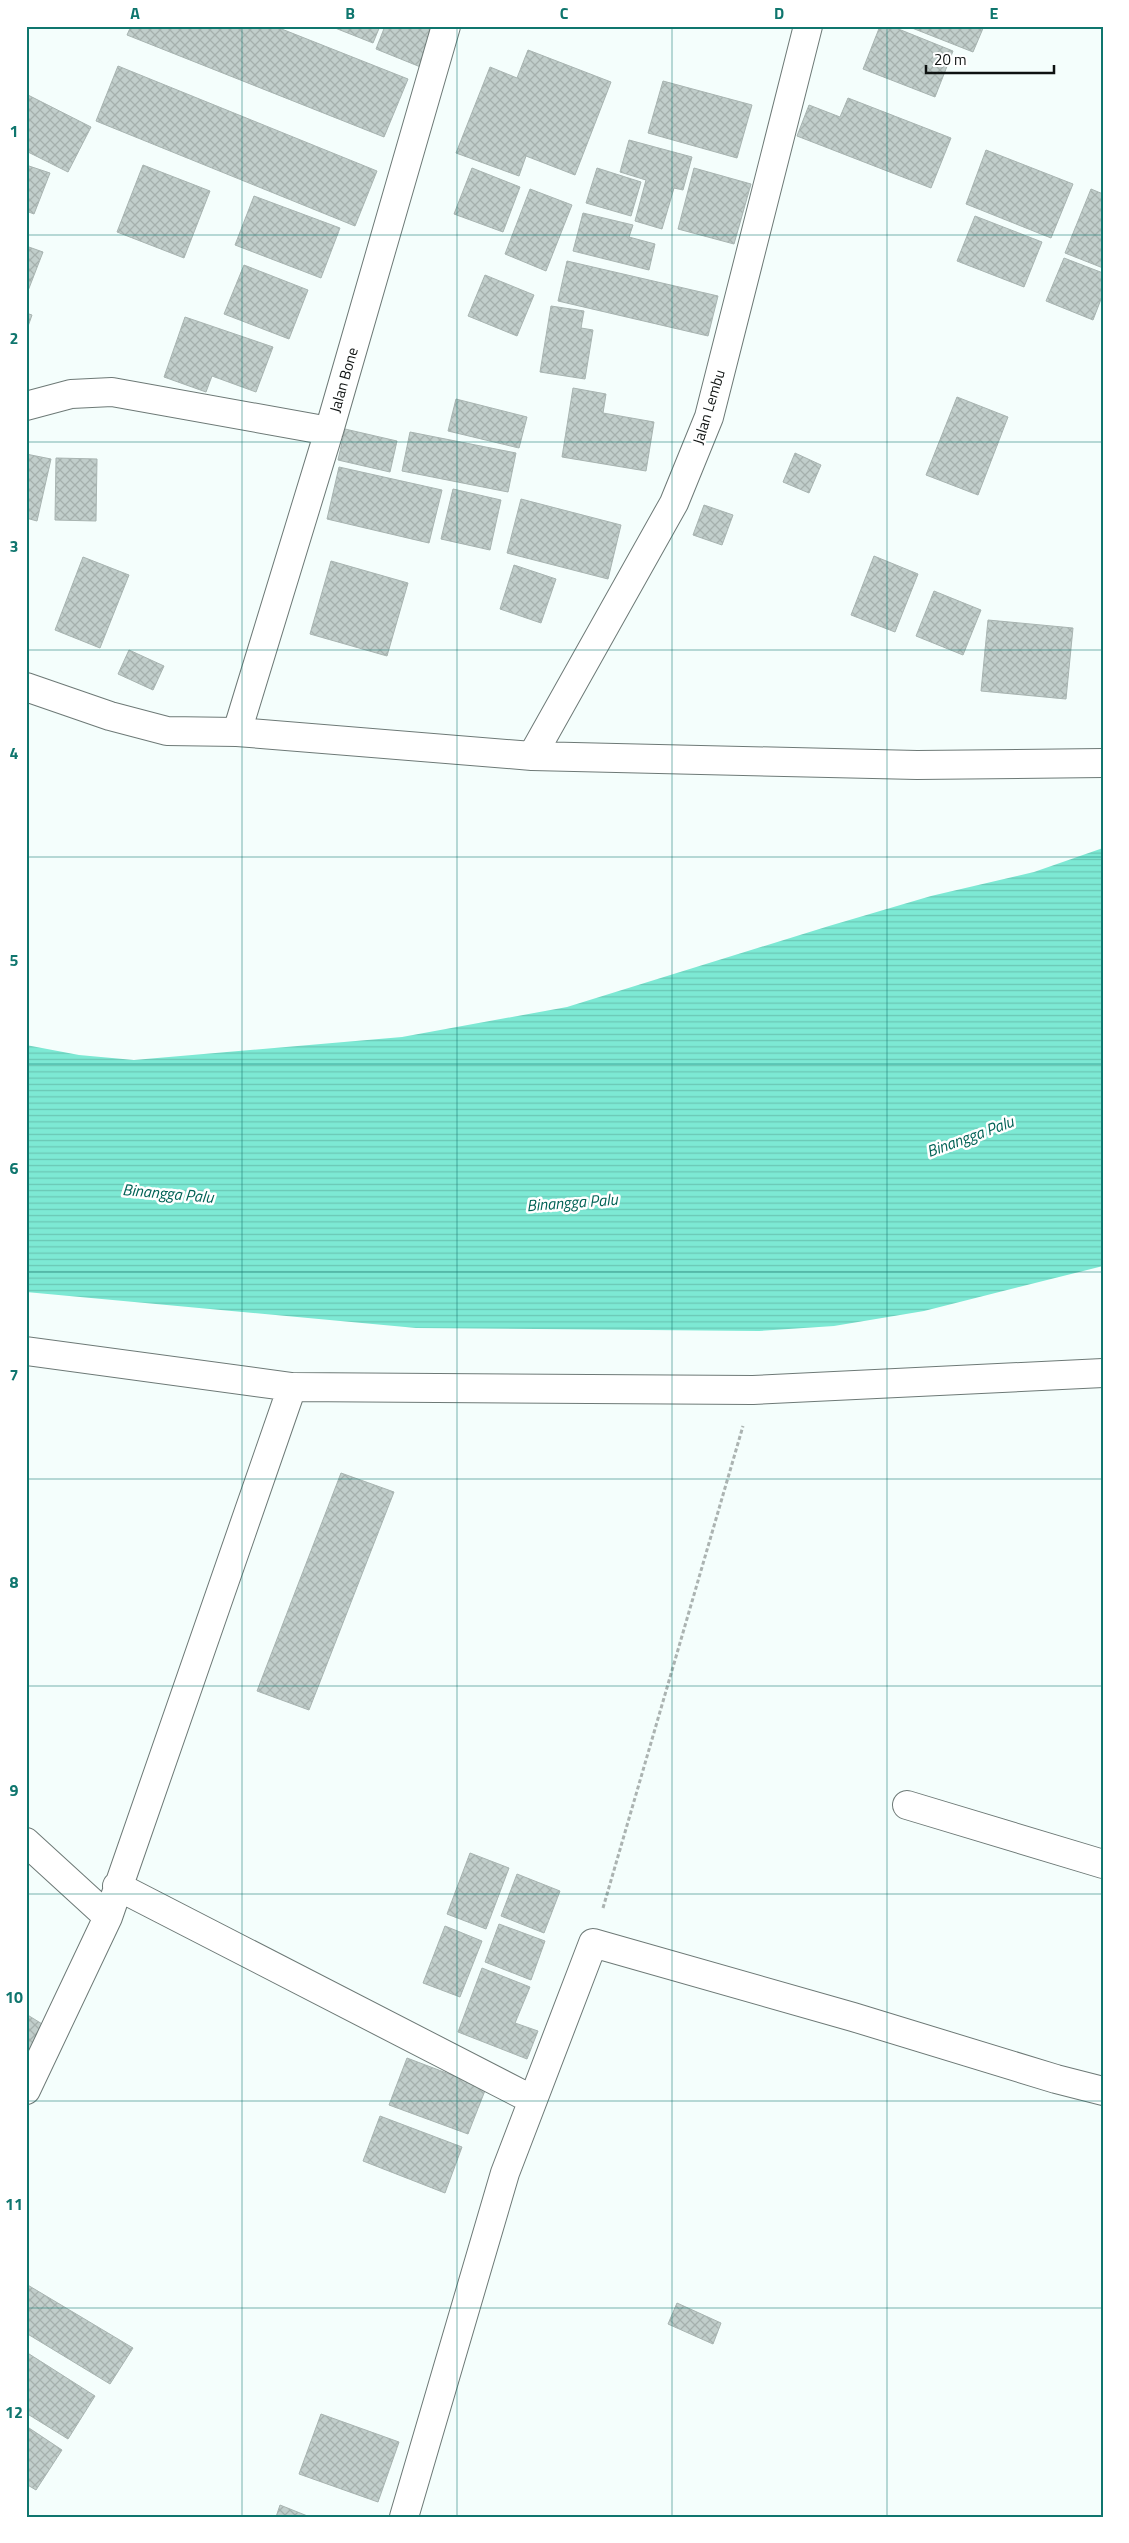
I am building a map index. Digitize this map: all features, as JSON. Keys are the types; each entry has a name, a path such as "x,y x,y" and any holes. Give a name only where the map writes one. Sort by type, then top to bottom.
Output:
{"street":[{"name":"Jalan Bone","path":"236,732 329,430 446,26"},
{"name":"Jalan Lembu","path":"532,756 674,502 709,417 808,26"},
{"path":"26,406 71,394 112,392 329,430"},
{"path":"26,687 110,716 167,731 236,732 532,756 908,765 1103,764"},
{"path":"26,1351 292,1387 753,1390 1103,1373"},
{"path":"26,2090 108,1917 117,1886 292,1387"},
{"path":"907,1805 1103,1864"},
{"path":"26,1842 108,1917"},
{"path":"117,1886 533,2100"},
{"path":"404,2517 505,2173 593,1943 853,2017 1056,2079 1103,2091"}],"path":[{"path":"593,1943 753,1390"}],"water":[{"name":"Binangga Palu","path":"1103,848 1103,1266 924,1311 834,1326 759,1331 416,1328 26,1292 26,1045 79,1055 134,1060 402,1037 567,1007 931,896 1034,872"}],"building":[{"path":"131,26 274,26 408,79 384,137 127,35"},
{"path":"330,26 380,26 373,43"},
{"path":"385,26 438,26 423,68 376,49"},
{"path":"880,26 891,26 953,51 935,97 863,69"},
{"path":"907,26 984,26 973,52"},
{"path":"528,50 611,82 575,175 526,156 519,176 456,153 490,67 517,78"},
{"path":"118,66 377,171 355,226 96,121"},
{"path":"663,81 752,105 737,158 648,133"},
{"path":"26,94 91,127 68,172 26,151"},
{"path":"848,98 951,138 931,188 797,136 809,105 840,117"},
{"path":"629,140 692,157 683,190 674,188 662,229 635,221 646,180 620,172"},
{"path":"986,150 1073,184 1051,238 966,204"},
{"path":"26,165 50,173 34,214 26,211"},
{"path":"143,165 210,191 184,258 117,232"},
{"path":"472,168 520,187 503,232 454,214"},
{"path":"597,168 641,182 631,216 586,203"},
{"path":"694,168 751,184 734,244 678,229"},
{"path":"530,189 572,205 546,271 505,254"},
{"path":"1091,189 1103,194 1103,268 1065,253"},
{"path":"254,196 340,228 321,278 235,245"},
{"path":"583,213 633,225 629,237 655,244 649,270 573,251"},
{"path":"975,216 1042,242 1024,287 957,261"},
{"path":"26,246 43,252 26,296"},
{"path":"1064,258 1103,273 1103,294 1093,320 1046,301"},
{"path":"567,261 718,296 708,336 558,301"},
{"path":"244,265 308,290 289,339 224,314"},
{"path":"485,275 534,295 517,336 468,316"},
{"path":"551,306 584,311 581,328 593,330 585,379 540,372"},
{"path":"26,313 32,315 26,332"},
{"path":"185,317 273,347 256,392 212,376 206,392 164,377"},
{"path":"573,388 606,394 603,413 654,422 646,471 562,457"},
{"path":"957,397 1008,417 978,495 926,475"},
{"path":"456,399 527,417 519,448 448,431"},
{"path":"345,429 397,441 390,472 338,460"},
{"path":"410,432 516,453 508,492 402,471"},
{"path":"795,453 821,465 809,493 783,482"},
{"path":"26,454 51,459 37,521 26,518"},
{"path":"56,458 97,459 96,521 55,520"},
{"path":"339,467 442,490 429,543 327,519"},
{"path":"453,489 501,500 490,550 441,539"},
{"path":"521,499 621,525 608,579 507,553"},
{"path":"704,505 733,515 722,545 693,535"},
{"path":"874,556 918,574 895,632 851,615"},
{"path":"83,557 129,575 100,648 55,630"},
{"path":"331,561 408,583 387,656 310,634"},
{"path":"514,565 556,579 541,623 500,609"},
{"path":"934,591 981,610 963,655 916,636"},
{"path":"988,620 1073,628 1066,699 981,691"},
{"path":"129,650 164,666 153,690 118,674"},
{"path":"341,1473 394,1492 309,1710 257,1691"},
{"path":"470,1853 509,1868 486,1929 447,1914"},
{"path":"517,1874 560,1891 544,1933 501,1916"},
{"path":"499,1924 545,1941 531,1980 485,1962"},
{"path":"445,1926 482,1941 460,1997 423,1983"},
{"path":"482,1968 530,1987 515,2023 538,2031 527,2059 458,2032"},
{"path":"26,2014 47,2027 26,2062"},
{"path":"407,2058 486,2088 468,2134 389,2105"},
{"path":"380,2116 462,2147 445,2193 363,2161"},
{"path":"26,2284 133,2348 110,2384 26,2333"},
{"path":"677,2303 721,2323 713,2344 668,2324"},
{"path":"26,2352 95,2396 68,2439 26,2413"},
{"path":"321,2414 399,2442 378,2502 299,2474"},
{"path":"26,2426 62,2450 36,2490 26,2484"},
{"path":"280,2505 310,2517 276,2517"}]}
